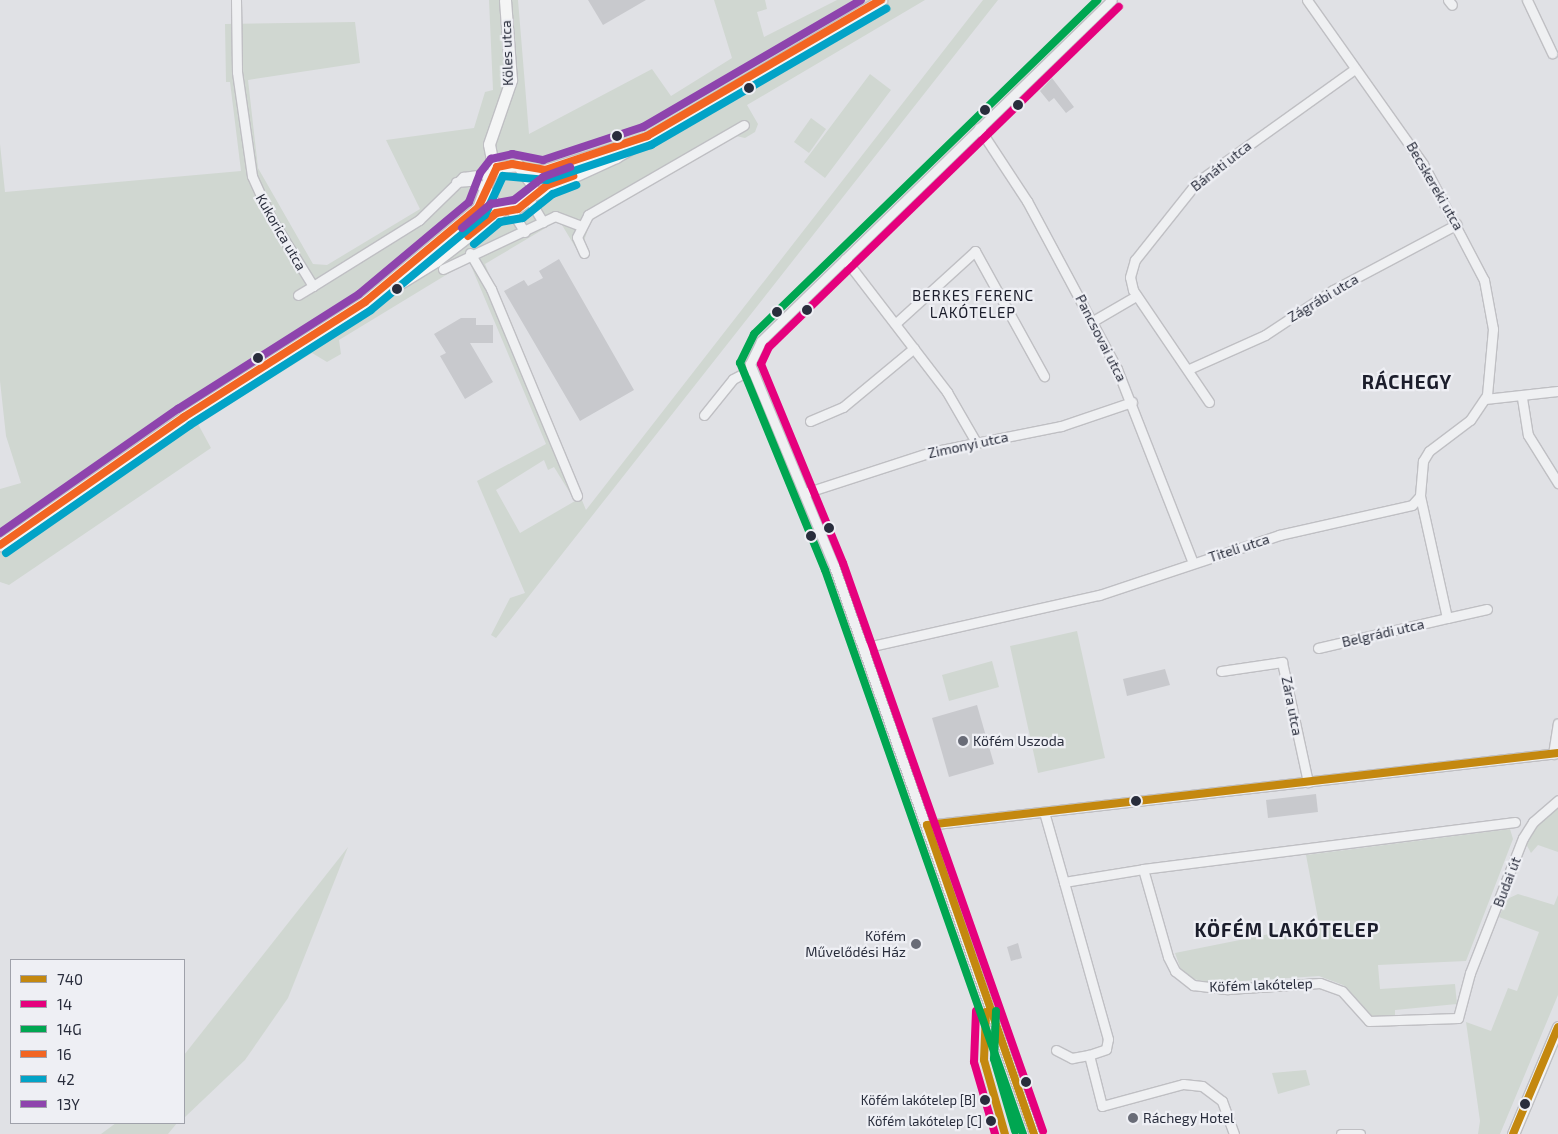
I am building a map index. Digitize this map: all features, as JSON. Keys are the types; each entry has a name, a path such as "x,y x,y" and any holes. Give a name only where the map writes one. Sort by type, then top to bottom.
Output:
{"main road":[{"name":"Köles utca","path":"492,171 488,148 495,134 511,80 505,0"},
{"path":"365,302 390,291 507,210 530,197 616,157 647,136 881,0"},
{"name":"Köles utca","path":"495,134 495,151 507,164"},
{"path":"0,545 184,417 365,302 468,218 486,189 492,171 507,164 525,170 545,170 582,160 647,136"},
{"path":"525,170 532,184 530,197"},
{"path":"486,189 491,201 507,210"},
{"path":"1513,1134 1558,1027"}],"street":[{"name":"Kukorica utca","path":"236,0 237,72 252,176 270,218 313,286 420,220 456,182 467,175 492,171"},
{"path":"704,415 733,379 751,366 761,341 1112,0"},
{"name":"Becskereki utca","path":"1307,0 1355,69 1406,136 1458,224 1490,303 1493,329 1485,399"},
{"path":"1528,0 1552,53"},
{"name":"Bánáti utca","path":"1209,402 1189,369 1136,296 1130,277 1135,260 1182,198 1217,166 1355,69"},
{"path":"584,253 577,237 580,225 588,215 744,125"},
{"name":"Pancsovai utca","path":"979,128 1028,201 1093,321 1132,402 1193,563"},
{"path":"456,182 472,181 486,189"},
{"path":"530,197 542,222"},
{"path":"507,210 525,232"},
{"path":"443,269 470,253 525,232 542,222 561,215 580,225"},
{"name":"Zágrábi utca","path":"1189,369 1265,335 1333,290 1458,224"},
{"path":"896,323 976,251 1044,376"},
{"path":"470,253 491,290 577,496"},
{"path":"845,259 914,348 976,442"},
{"path":"298,296 313,286"},
{"path":"1093,321 1136,296"},
{"path":"810,421 843,407 914,348"},
{"path":"751,366 804,493 863,648 927,825 1034,1134"},
{"path":"1447,618 1420,496 1423,461 1428,451 1470,420 1485,399 1522,398 1558,391"},
{"path":"1522,398 1528,435 1558,483"},
{"name":"Zimonyi utca","path":"804,493 976,442 1069,424 1132,402"},
{"name":"Titeli utca","path":"863,648 1099,595 1278,535 1412,505 1420,496"},
{"name":"Belgrádi utca","path":"1318,648 1487,609"},
{"name":"Zára utca","path":"1221,671 1282,662 1308,782"},
{"path":"927,825 1556,753 1558,723"},
{"name":"Budai út","path":"1470,974 1527,831 1558,800"},
{"path":"1044,812 1108,1039 1106,1049 1089,1055 1072,1058 1056,1050"},
{"path":"1064,882 1143,869 1516,822"},
{"name":"Köfém lakótelep","path":"1143,869 1168,958 1175,971 1193,985 1228,989 1328,985 1342,992 1362,1017 1388,1023 1458,1018 1470,974"},
{"path":"1089,1055 1102,1106 1184,1084 1202,1086 1222,1101 1234,1134"},
{"path":"1341,1134 1360,1134"}],"shaded area":[{"path":"489,0 518,0 529,134 652,69 671,96 732,58 714,0 765,0 767,9 757,12 764,37 837,0 925,0 747,105 758,124 755,132 745,138 736,136 591,220 584,241 589,250 584,253 580,255 559,220 485,264 586,510 983,0 998,0 496,638 491,635 510,598 525,593 477,481 546,444 469,261 339,340 341,354 327,362 312,353 198,424 211,448 9,585 0,582 0,489 21,483 6,436 0,381 0,144 5,192 241,171 230,82 226,82 225,24 355,22 360,63 248,80 258,168 313,264 327,265 420,209 386,140 474,128 485,92 493,90","holes":["544,460 548,470 554,467 575,501 520,533 496,490"]},
{"path":"870,74 891,90 825,178 804,162"},
{"path":"811,118 826,129 809,153 794,142"},
{"path":"1077,631 1105,758 1038,773 1010,646"},
{"path":"992,661 999,687 949,701 942,675"},
{"path":"1558,806 1558,852 1538,845 1531,853 1526,844 1531,828"},
{"path":"1510,829 1513,839 1466,961 1378,965 1380,989 1455,984 1457,1004 1395,1010 1395,1016 1372,1016 1343,985 1319,976 1213,983 1193,979 1181,970 1175,953 1319,924 1306,855"},
{"path":"348,847 288,998 245,1060 185,1117 185,1054"},
{"path":"1518,894 1554,905 1558,895 1558,995 1500,1134 1478,1134 1480,1121 1466,1022 1491,1031 1508,988 1517,991 1539,932 1499,917 1507,899"},
{"path":"1306,1070 1310,1085 1278,1094 1272,1073"},
{"path":"115,1124 176,1124 168,1134 101,1134"}],"building":[{"path":"588,0 646,0 603,25"},
{"path":"1052,78 1074,107 1066,113 1054,98 1049,102 1040,91"},
{"path":"559,259 634,390 580,421 504,291 524,280 528,286 543,278 539,271"},
{"path":"461,318 476,318 476,325 493,325 493,343 470,343 493,382 465,399 440,356 446,353 434,334"},
{"path":"1165,669 1170,685 1127,696 1123,679"},
{"name":"Köfém Uszoda","path":"977,705 994,764 949,777 932,718"},
{"path":"1316,794 1318,812 1268,818 1266,800"},
{"path":"1018,943 1022,958 1011,961 1007,947"}],"transit line":[{"name":"13Y","path":"0,533 178,409 359,294 469,202 480,173 491,159 512,154 543,160 643,127 861,0"},
{"name":"16","path":"0,545 184,417 365,302 478,208 497,167 512,164 545,170 647,136 881,0"},
{"name":"14G","path":"1023,1134 825,570 740,363 754,334 1098,0"},
{"name":"14","path":"1043,1131 843,563 761,364 769,347 1119,7"},
{"name":"42","path":"6,553 190,425 371,310 485,215 503,176 547,180 651,145 886,9"},
{"name":"13Y","path":"462,228 491,204 514,200 543,177 570,167"},
{"name":"16","path":"468,236 496,213 518,209 548,185 573,176"},
{"name":"42","path":"474,244 500,222 523,218 553,194 576,185"},
{"name":"740","path":"927,825 1558,753"},
{"name":"740","path":"927,825 1034,1134"},
{"name":"14","path":"976,1011 974,1062 995,1134"},
{"name":"14G","path":"996,1011 994,1059 1015,1131"},
{"name":"740","path":"986,1012 984,1060 1005,1134"},
{"name":"740","path":"1513,1134 1558,1027"}],"place":[{"name":"Köfém Uszoda","path":"963,741"},
{"name":"Köfém Művelődési Ház","path":"916,944"},
{"name":"Köfém lakótelep [B]","path":"985,1100"},
{"name":"Ráchegy Hotel","path":"1133,1118"},
{"name":"Köfém lakótelep [C]","path":"991,1121"}],"district":[{"name":"BERKES FERENC LAKÓTELEP","path":"973,304"},
{"name":"RÁCHEGY","path":"1407,382"},
{"name":"KÖFÉM LAKÓTELEP","path":"1287,930"}]}
